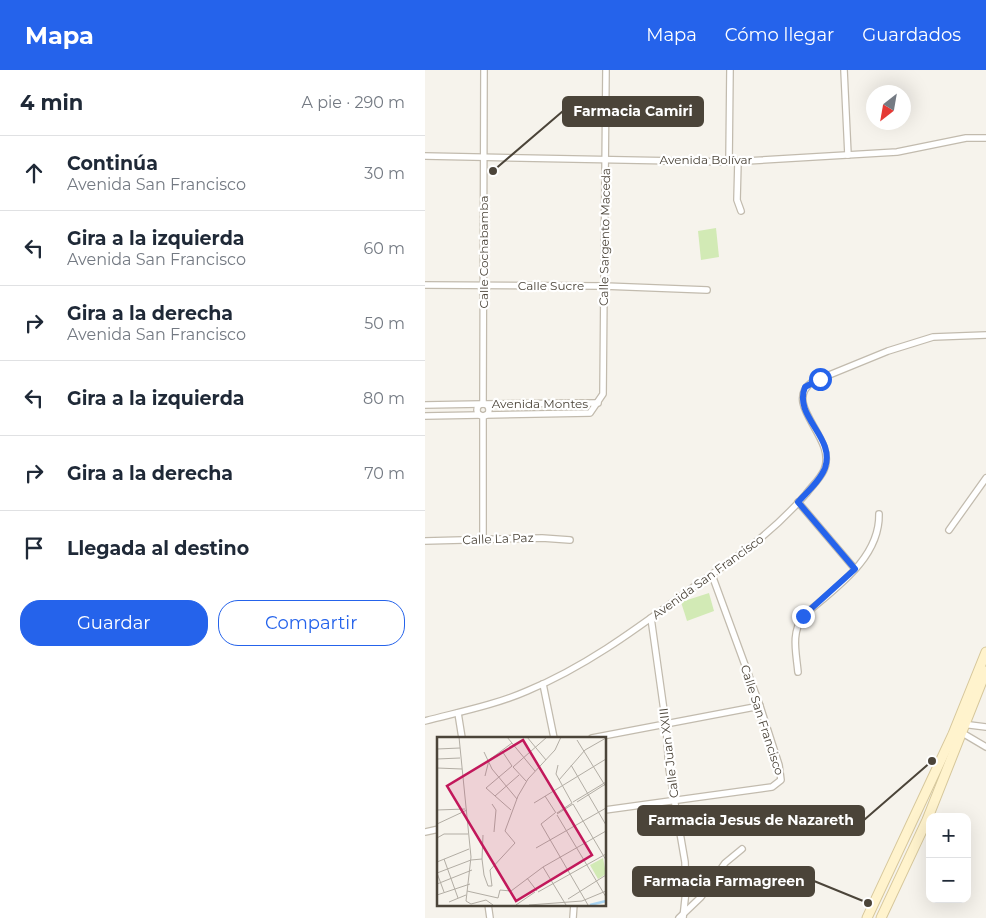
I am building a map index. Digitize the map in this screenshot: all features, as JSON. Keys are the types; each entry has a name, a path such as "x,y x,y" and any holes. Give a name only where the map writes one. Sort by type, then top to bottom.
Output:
{"main road":[{"path":"881,918 927,820 986,652"},
{"path":"867,918 986,671"}],"street":[{"name":"Calle Cochabamba","path":"483,404 484,70"},
{"name":"Calle Sargento Maceda","path":"598,403 603,387 607,160 606,70"},
{"path":"729,162 730,70"},
{"path":"844,70 848,155"},
{"name":"Avenida Bolívar","path":"425,156 729,162 897,152 966,138 986,138"},
{"path":"738,161 737,200 741,211"},
{"name":"Calle Sucre","path":"425,285 604,286 707,290"},
{"name":"Avenida San Francisco","path":"425,721 458,713 525,692 569,671 651,618 761,539 798,502 821,475 827,458 821,437 811,423 803,404 805,387 812,382 888,351 933,336 986,336"},
{"name":"Avenida Montes","path":"425,405 589,405 598,403"},
{"name":"Avenida Montes","path":"425,416 590,413 598,403"},
{"path":"483,416 477,410 483,404 489,409 483,416 483,540"},
{"path":"949,530 986,478"},
{"path":"798,502 855,569"},
{"path":"797,672 794,636 797,624 803,616 855,569 877,536 879,514"},
{"name":"Calle La Paz","path":"425,541 542,538 570,540"},
{"name":"Calle San Francisco","path":"606,810 772,787 781,780 779,765 760,706 711,575"},
{"name":"Calle Juan XXIII","path":"651,618 674,800 685,862 682,917"},
{"path":"543,684 554,737"},
{"path":"598,737 760,706"},
{"path":"458,713 462,737"},
{"path":"960,728 986,727"},
{"path":"960,728 986,747"},
{"path":"682,917 701,897 725,863 743,849"}],"green space":[{"path":"716,228 719,257 701,260 698,231"},
{"path":"709,593 714,611 687,621 681,602"}],"place":[{"name":"Farmacia Camiri","path":"493,171"},
{"name":"Farmacia Jesus de Nazareth","path":"932,761"},
{"name":"Farmacia Farmagreen","path":"868,903"}],"route":[{"path":"803,616 855,569 798,502 824,470 827,458 826,447 811,423 803,404 805,387 820,379"}]}
